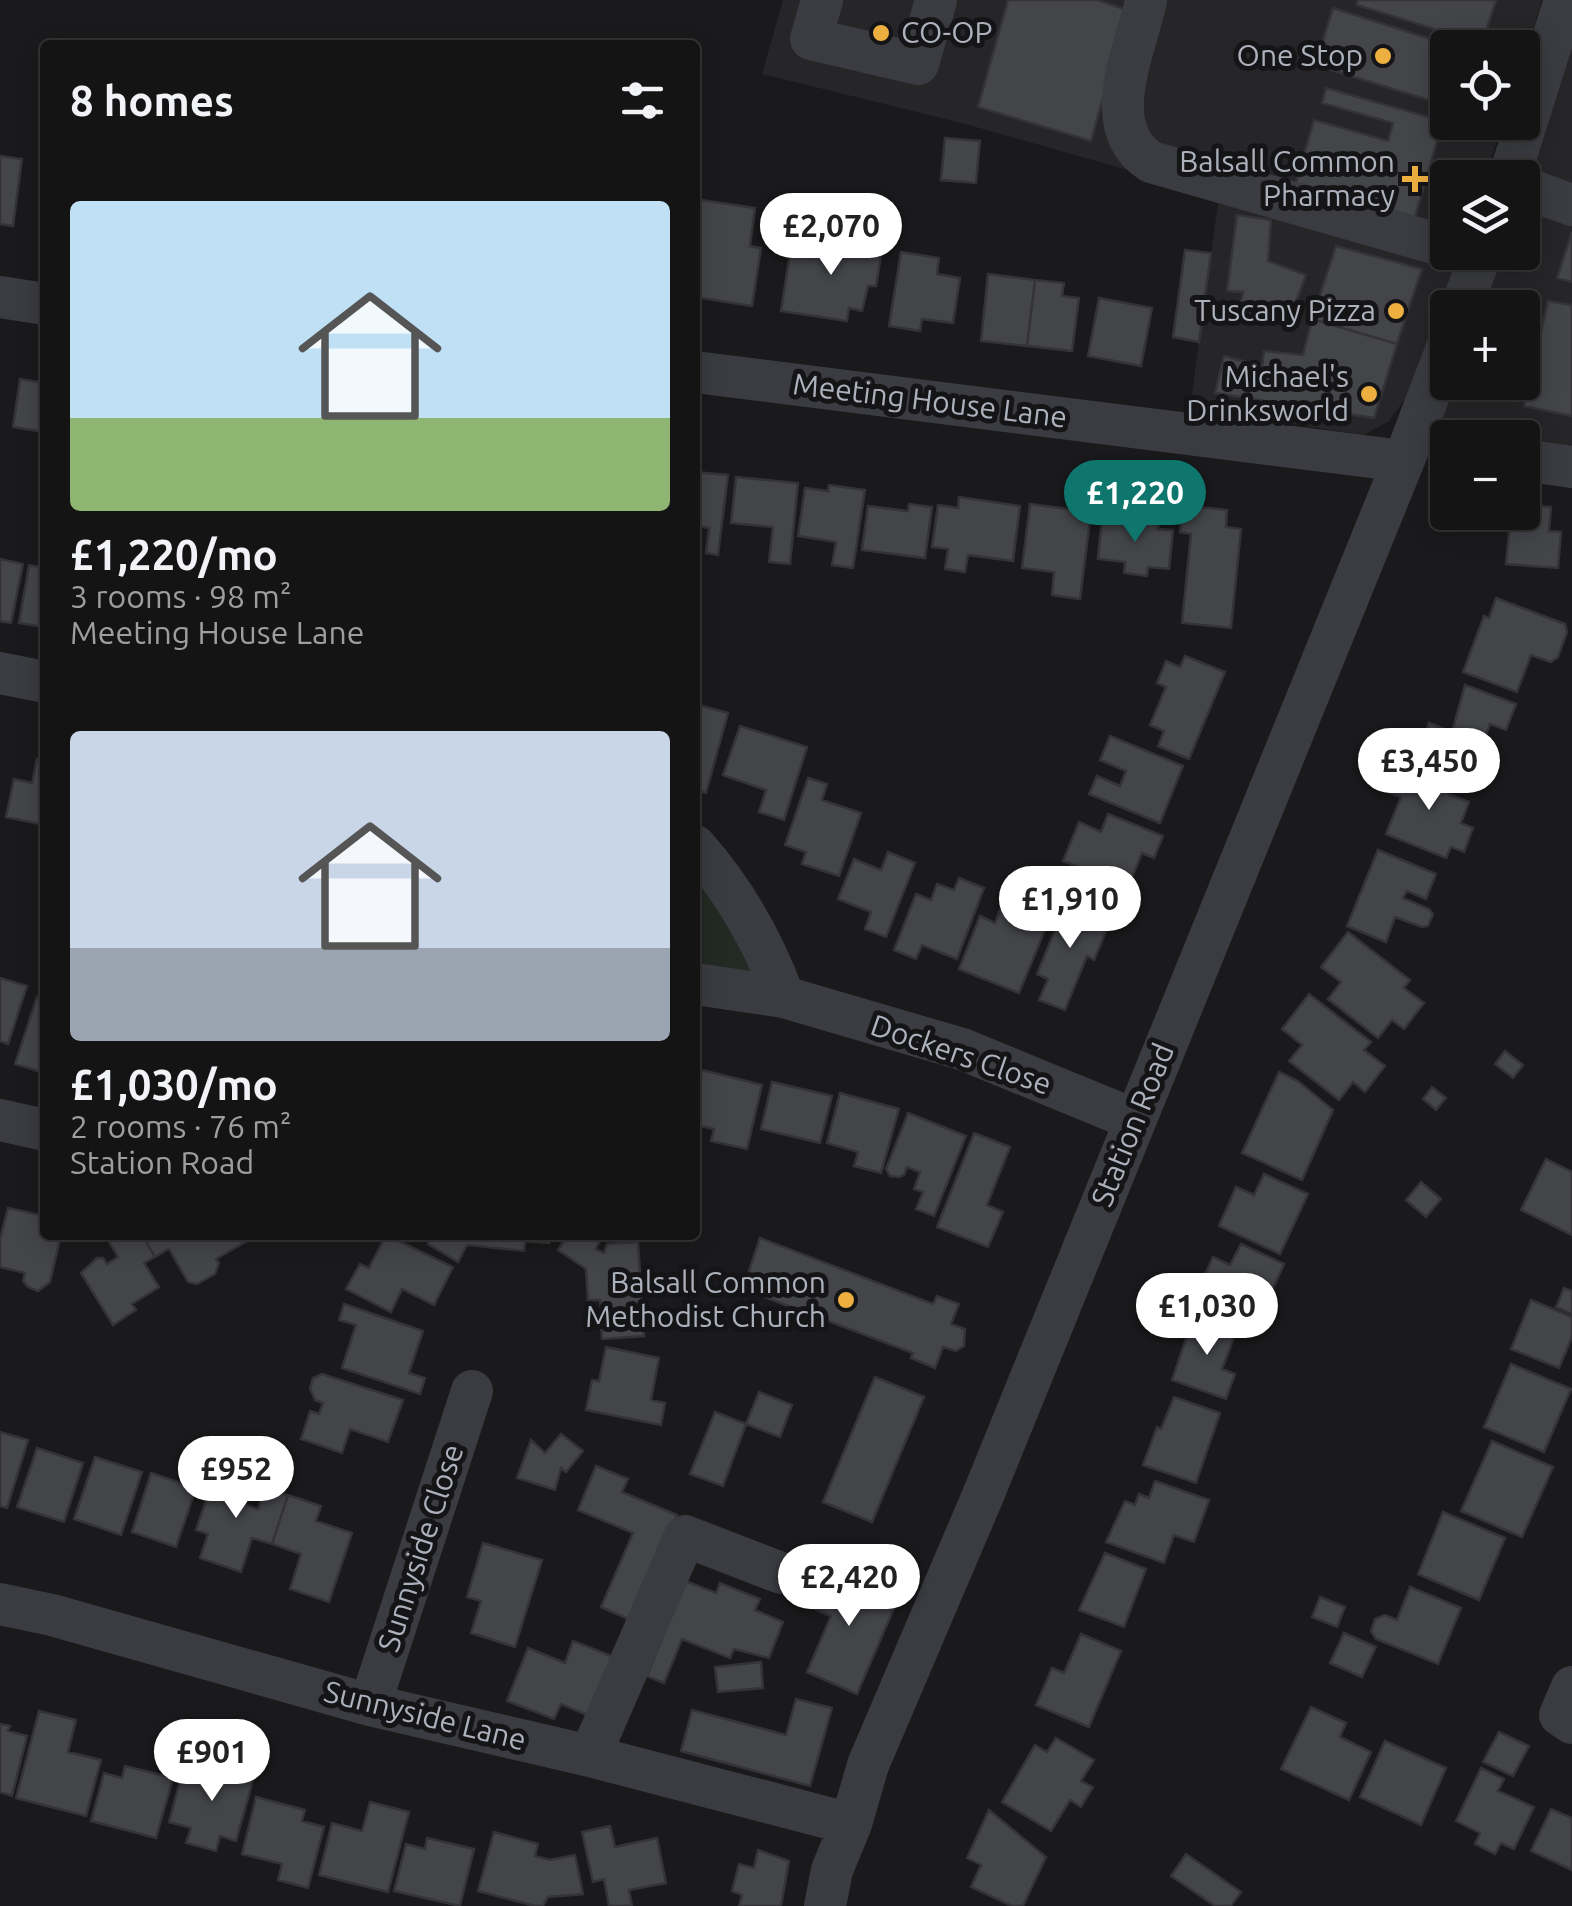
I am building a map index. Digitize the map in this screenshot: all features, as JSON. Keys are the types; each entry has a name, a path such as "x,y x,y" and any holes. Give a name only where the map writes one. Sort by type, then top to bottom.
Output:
{"street":[{"path":"822,0 811,39 918,64 936,0"},
{"path":"1146,0 1122,104 1128,128 1142,156 1430,241"},
{"path":"1518,160 1560,58 1564,0"},
{"path":"1540,193 1572,205"},
{"path":"0,297 40,303"},
{"name":"Meeting House Lane","path":"700,373 1420,452"},
{"name":"Station Road","path":"825,1906 832,1870 851,1824 868,1764 984,1493 1135,1120 1420,452 1434,400"},
{"path":"1540,463 1572,467"},
{"path":"0,673 40,681"},
{"path":"700,852 719,873 769,958 784,997"},
{"name":"Dockers Close","path":"700,985 784,997 962,1049 1135,1120"},
{"path":"0,1120 40,1129"},
{"name":"Sunnyside Close","path":"370,1705 472,1391"},
{"path":"590,1756 685,1536 781,1573"},
{"name":"Sunnyside Lane","path":"0,1604 52,1615 370,1705 590,1756 851,1824"},
{"path":"1572,1687 1560,1715 1572,1723"}],"shaded area":[{"path":"783,0 1542,0 1533,30 1430,30 1430,140 1497,140 1491,160 1430,160 1430,270 1456,270 1450,290 1430,290 1430,348 1411,391 1389,421 1364,435 1190,408 1219,196 962,123 762,74"},
{"path":"1572,37 1572,451 1540,446 1540,420 1438,420 1446,400 1540,400 1540,290 1485,290 1493,270 1540,270 1540,160 1532,160"},
{"path":"700,872 756,973 700,970"}],"building":[{"path":"1008,0 1098,0 1127,10 1091,141 978,107"},
{"path":"1358,0 1496,0 1486,30 1437,30 1357,5"},
{"name":"One Stop","path":"1333,8 1430,39 1430,100 1315,65"},
{"path":"1326,88 1430,117 1430,140 1437,140 1415,217 1296,183 1314,120 1388,141 1393,123 1322,103"},
{"path":"945,138 980,141 976,183 941,180"},
{"path":"0,156 22,159 13,226 0,224"},
{"path":"700,200 755,208 750,246 761,248 752,306 700,298"},
{"path":"1237,215 1271,220 1268,261 1306,275 1290,318 1239,312 1243,292 1227,291"},
{"path":"1572,232 1572,282 1557,278"},
{"path":"858,234 884,238 876,286 868,286 862,311 849,308 847,321 781,311 792,240 855,250"},
{"path":"1336,246 1422,269 1397,344 1312,319"},
{"path":"1185,250 1211,253 1199,342 1173,337"},
{"path":"901,252 939,258 937,274 960,278 953,323 922,319 920,331 889,326"},
{"path":"988,274 1035,280 1027,346 981,341"},
{"path":"1035,280 1064,283 1062,296 1079,298 1072,351 1027,346"},
{"path":"1099,298 1152,308 1141,366 1088,356"},
{"path":"1548,301 1572,305 1572,416 1524,406 1525,400 1540,400 1540,336"},
{"path":"1312,319 1397,344 1374,418 1215,393 1224,356 1262,366 1264,351 1303,355"},
{"path":"20,379 40,382 40,431 13,427"},
{"path":"700,472 728,475 718,555 706,553 709,528 700,527"},
{"path":"736,477 798,483 790,564 769,562 773,527 731,523"},
{"path":"829,485 865,490 853,568 832,565 836,542 798,536 805,488 828,491"},
{"path":"959,497 1020,506 1013,561 968,555 965,572 945,569 948,549 932,547 938,505 958,508"},
{"path":"909,504 932,507 925,558 862,550 868,506 908,511"},
{"path":"1030,504 1091,512 1080,599 1052,595 1054,572 1022,568"},
{"path":"1182,505 1227,510 1226,527 1241,529 1231,628 1182,623 1191,534 1180,532"},
{"path":"1540,506 1551,507 1549,531 1561,532 1558,568 1506,564 1509,530 1540,530"},
{"path":"1102,517 1159,523 1158,529 1173,530 1169,569 1148,567 1147,576 1124,573 1125,562 1098,559"},
{"path":"0,559 23,564 11,623 0,621"},
{"path":"29,565 40,567 40,626 19,623"},
{"path":"1496,598 1565,624 1567,632 1558,657 1551,662 1531,655 1517,692 1463,672 1484,616 1489,618"},
{"path":"1185,656 1225,672 1189,759 1158,746 1164,731 1150,725 1166,687 1157,683 1166,661 1180,667"},
{"path":"1465,685 1516,704 1506,730 1490,724 1476,762 1422,743 1429,723 1452,732"},
{"path":"700,705 728,713 706,793 700,791"},
{"path":"740,726 807,747 784,820 759,812 766,790 723,775"},
{"path":"1110,736 1183,766 1160,823 1089,794 1097,776 1120,786 1126,771 1100,760"},
{"path":"40,759 40,824 6,817 14,779 32,783"},
{"path":"1426,764 1456,776 1449,794 1469,802 1461,823 1473,828 1464,852 1451,847 1446,858 1386,834 1401,797 1387,792 1394,774 1418,783"},
{"path":"808,778 827,784 822,800 861,813 839,876 802,864 806,852 785,845"},
{"path":"1108,814 1163,836 1154,858 1142,853 1128,887 1063,861 1079,822 1101,832"},
{"path":"1378,850 1436,874 1426,899 1407,891 1403,898 1429,909 1433,914 1428,926 1395,917 1386,942 1347,926"},
{"path":"888,852 915,863 886,937 865,929 871,912 838,899 854,859 881,870"},
{"path":"959,878 984,888 957,959 922,945 916,959 894,950 916,894 931,900 937,884 954,890"},
{"path":"1069,896 1100,908 1094,923 1107,929 1094,960 1087,956 1065,1010 1039,1000 1048,979 1037,974"},
{"path":"1001,907 1021,915 1030,910 1041,914 1047,925 1019,993 959,969 980,916 995,923"},
{"path":"1348,932 1410,980 1404,988 1424,1003 1404,1029 1392,1020 1378,1038 1328,999 1341,982 1321,967"},
{"path":"0,978 27,986 8,1044 0,1041"},
{"path":"1309,994 1371,1042 1364,1050 1385,1066 1365,1092 1353,1082 1339,1100 1289,1061 1302,1045 1282,1029"},
{"path":"37,997 40,1072 15,1064"},
{"path":"1505,1051 1523,1065 1513,1078 1495,1064"},
{"path":"702,1070 762,1085 747,1149 711,1141 714,1129 700,1126"},
{"path":"1279,1072 1298,1081 1333,1110 1302,1180 1242,1153"},
{"path":"772,1082 832,1096 820,1143 761,1129"},
{"path":"1432,1087 1446,1098 1436,1110 1423,1099"},
{"path":"840,1093 899,1109 881,1173 854,1166 858,1152 827,1143"},
{"path":"908,1113 966,1136 934,1216 916,1209 923,1192 914,1189 920,1172 907,1167 899,1177 890,1176 886,1169"},
{"path":"974,1133 1010,1147 987,1205 1003,1212 988,1247 937,1227"},
{"path":"1546,1159 1572,1172 1572,1235 1521,1210"},
{"path":"1264,1174 1308,1194 1280,1254 1219,1226 1236,1187 1254,1195"},
{"path":"1421,1182 1441,1199 1426,1217 1406,1200"},
{"path":"8,1208 40,1215 40,1240 60,1240 50,1282 38,1291 23,1281 25,1273 0,1267 0,1240"},
{"name":"Balsall Common Methodist Church","path":"760,1238 933,1304 937,1296 959,1304 951,1324 965,1329 964,1346 956,1351 943,1347 935,1368 911,1358 913,1353 743,1289"},
{"path":"108,1240 145,1240 155,1257 144,1263 159,1287 132,1304 136,1310 113,1325 81,1273 97,1258 103,1258 107,1264 118,1257"},
{"path":"145,1240 247,1241 216,1259 219,1263 215,1274 197,1284 188,1282 169,1249 155,1257"},
{"path":"383,1240 396,1240 453,1267 434,1305 402,1289 391,1312 346,1289 360,1264 369,1268"},
{"path":"431,1240 549,1240 525,1241 524,1251 467,1245 458,1262 428,1244"},
{"path":"565,1240 600,1240 596,1249 604,1253 607,1244 638,1242 644,1336 602,1339 600,1300 588,1300 586,1269 558,1250"},
{"path":"1241,1244 1284,1264 1257,1324 1195,1296 1213,1257 1230,1265"},
{"path":"1564,1288 1572,1291 1572,1314 1556,1307"},
{"path":"1531,1300 1572,1317 1572,1337 1559,1368 1511,1349"},
{"path":"344,1304 423,1331 409,1373 425,1378 420,1394 342,1368 356,1325 339,1320"},
{"path":"1206,1315 1238,1327 1222,1369 1235,1374 1226,1399 1172,1380 1189,1330 1199,1334"},
{"path":"606,1347 659,1358 651,1400 665,1403 661,1425 586,1410 592,1380 599,1381"},
{"path":"1511,1364 1571,1389 1544,1452 1484,1427"},
{"path":"322,1374 403,1400 388,1442 350,1429 342,1453 301,1439 310,1411 319,1414 323,1403 315,1400 310,1388 313,1378"},
{"path":"875,1377 924,1397 872,1522 823,1502"},
{"path":"759,1392 792,1405 780,1437 746,1424"},
{"path":"1174,1397 1220,1413 1196,1483 1143,1465 1157,1427 1161,1429"},
{"path":"715,1412 746,1424 723,1486 690,1474"},
{"path":"0,1432 28,1440 7,1508 0,1506"},
{"path":"561,1434 583,1451 566,1472 561,1468 555,1490 517,1478 531,1440 545,1453"},
{"path":"1492,1441 1553,1467 1522,1537 1461,1511"},
{"path":"37,1448 83,1463 64,1522 17,1507"},
{"path":"95,1457 142,1472 121,1535 74,1519"},
{"path":"219,1462 237,1469 227,1498 258,1509 265,1488 288,1495 272,1544 252,1538 241,1572 200,1558 208,1534 196,1530"},
{"path":"596,1466 628,1479 622,1492 677,1515 633,1621 601,1607 633,1533 578,1510"},
{"path":"151,1473 196,1488 176,1547 132,1532"},
{"path":"1155,1481 1209,1500 1194,1542 1174,1535 1164,1563 1106,1542 1125,1501 1135,1505 1139,1494 1149,1498"},
{"path":"288,1495 321,1506 316,1521 352,1533 329,1602 290,1589 301,1554 272,1544"},
{"path":"1443,1512 1505,1538 1479,1600 1418,1574"},
{"path":"483,1543 542,1560 515,1647 471,1633 481,1601 467,1597"},
{"path":"1105,1553 1146,1569 1124,1627 1079,1610"},
{"path":"820,1571 862,1589 867,1577 893,1588 886,1602 895,1606 857,1694 807,1672 831,1616 805,1605"},
{"path":"685,1581 716,1593 720,1583 760,1599 755,1610 783,1622 769,1658 734,1649 730,1658 682,1639 664,1683 647,1676"},
{"path":"1410,1587 1461,1608 1438,1664 1376,1639 1371,1631 1375,1619 1385,1615 1397,1620"},
{"path":"1320,1597 1345,1607 1337,1627 1312,1617"},
{"path":"1344,1633 1376,1647 1362,1677 1330,1663"},
{"path":"1081,1634 1121,1651 1089,1727 1036,1705 1052,1668 1064,1673"},
{"path":"573,1641 614,1657 590,1716 561,1704 554,1719 507,1701 528,1648 565,1663"},
{"path":"761,1662 763,1688 718,1692 715,1667"},
{"path":"796,1699 832,1708 810,1786 681,1751 692,1710 786,1735"},
{"path":"1311,1707 1346,1723 1340,1737 1371,1752 1349,1800 1281,1769"},
{"path":"39,1711 76,1720 68,1752 101,1760 86,1816 16,1798"},
{"path":"0,1724 10,1726 8,1731 27,1736 12,1796 0,1792"},
{"path":"1499,1732 1529,1746 1513,1776 1483,1762"},
{"path":"1056,1738 1094,1760 1081,1781 1093,1787 1081,1807 1070,1800 1051,1831 1002,1802 1035,1745 1047,1752"},
{"path":"1385,1741 1446,1768 1421,1825 1360,1797"},
{"path":"213,1762 255,1773 236,1841 220,1836 216,1851 186,1843 191,1828 169,1822 184,1766 210,1773"},
{"path":"125,1766 173,1778 156,1838 91,1821 104,1773 122,1778"},
{"path":"1481,1768 1504,1779 1498,1791 1534,1807 1514,1849 1501,1843 1495,1854 1475,1844 1480,1833 1456,1821"},
{"path":"256,1797 305,1810 302,1821 324,1827 308,1888 278,1880 282,1864 242,1854"},
{"path":"370,1802 409,1812 388,1892 319,1875 332,1823 362,1831"},
{"path":"1551,1809 1572,1818 1572,1870 1531,1851"},
{"path":"989,1810 1046,1857 1023,1906 1012,1906 971,1887 981,1865 967,1858"},
{"path":"610,1826 615,1847 657,1838 666,1883 629,1890 632,1906 609,1906 604,1879 593,1882 582,1832"},
{"path":"494,1832 538,1844 535,1856 550,1860 575,1855 583,1894 548,1897 543,1906 535,1906 478,1891"},
{"path":"427,1838 474,1849 460,1906 394,1891 406,1844 425,1849"},
{"path":"758,1850 789,1861 781,1906 739,1906 742,1895 732,1891 739,1864 754,1868"},
{"path":"1186,1854 1241,1892 1231,1906 1215,1906 1171,1876"}],"place":[{"name":"CO-OP","path":"881,33"},
{"name":"One Stop","path":"1383,56"},
{"name":"Balsall Common Pharmacy","path":"1415,179"},
{"name":"Tuscany Pizza","path":"1396,311"},
{"name":"Michael's Drinksworld","path":"1369,394"},
{"name":"Balsall Common Methodist Church","path":"846,1300"}]}
